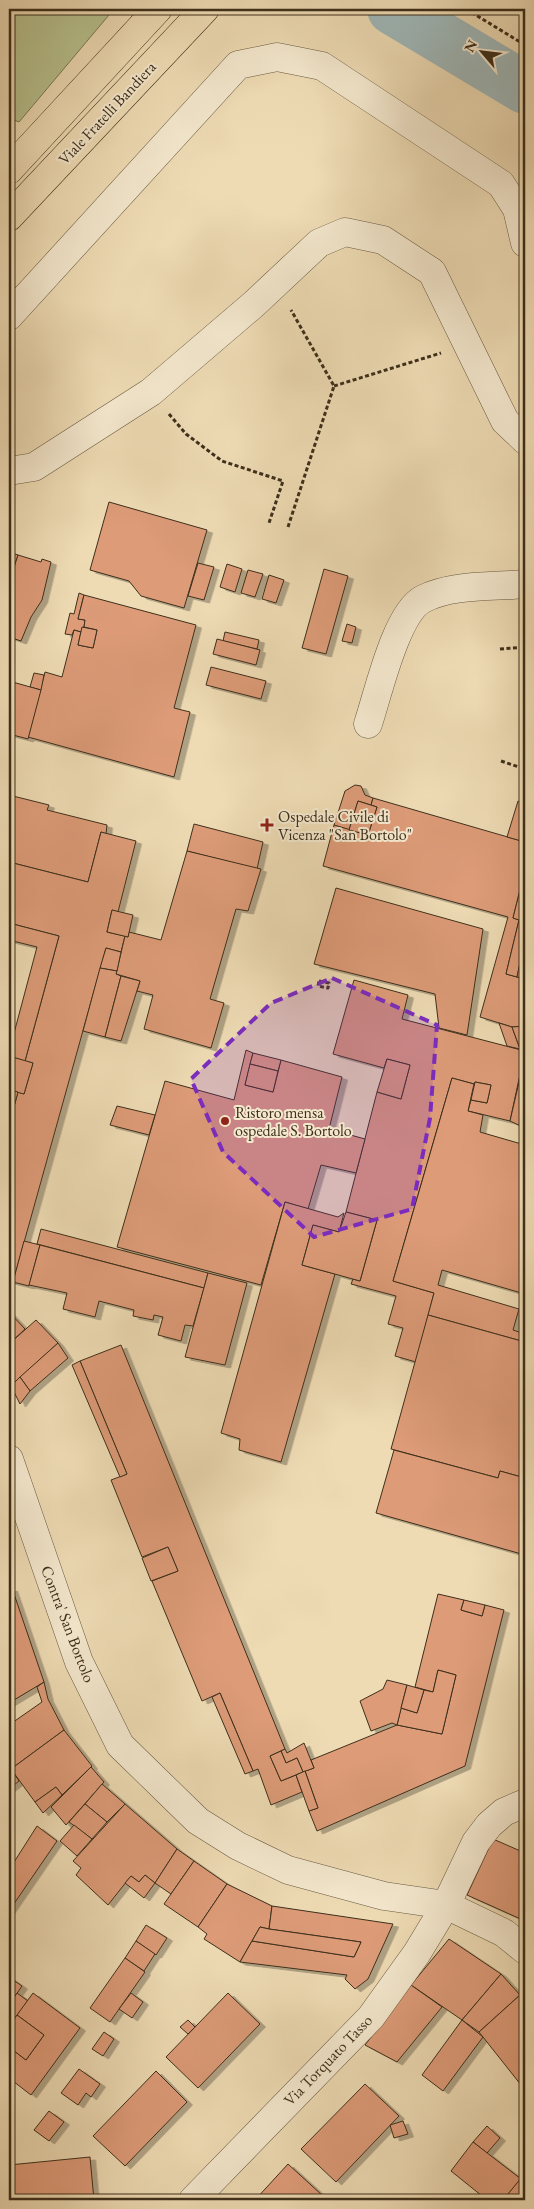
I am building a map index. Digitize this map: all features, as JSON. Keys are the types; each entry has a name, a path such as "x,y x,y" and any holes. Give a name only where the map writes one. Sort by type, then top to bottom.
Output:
{"main road":[{"name":"Viale Fratelli Bandiera","path":"12,161 158,9"},
{"name":"Viale Fratelli Bandiera","path":"9,217 205,9"}],"street":[{"path":"9,316 238,65 277,57 322,66 501,184 517,209 525,243"},
{"path":"9,472 34,467 151,392 319,243 345,232 383,240 432,272 505,421 525,440"},
{"path":"368,724 399,629 421,600 458,590 525,584"},
{"name":"Contra' San Bortolo","path":"9,1459 79,1662 120,1745 198,1821 238,1846 288,1870 384,1896 446,1905 504,1933 525,1950"},
{"name":"Via Torquato Tasso","path":"193,2200 371,2017 417,1953 446,1905 476,1842 489,1825 504,1812 525,1802"}],"path":[{"path":"466,9 525,45"},
{"path":"275,283 334,386 288,527"},
{"path":"334,386 468,344"},
{"path":"151,392 186,434 222,461 283,481 269,523"},
{"path":"500,650 525,647"},
{"path":"502,761 525,769"}],"highlighted area":[{"path":"332,978 437,1025 430,1118 412,1209 314,1237 223,1152 191,1079 271,1003"}],"green space":[{"path":"9,9 114,9 19,122 9,118"}],"building":[{"path":"109,502 207,530 184,608 141,596 129,581 90,570"},
{"path":"9,552 18,555 9,583"},
{"path":"18,555 41,562 42,559 51,562 42,600 31,617 21,641 9,637 9,583"},
{"path":"198,563 214,567 204,600 188,596"},
{"path":"227,564 242,569 235,592 220,587"},
{"path":"324,569 348,576 326,654 302,648"},
{"path":"248,570 263,574 255,597 241,593"},
{"path":"269,575 284,580 276,603 262,599"},
{"path":"79,593 84,595 78,619 85,620 84,627 81,632 74,630 72,635 65,634 70,613 74,614"},
{"path":"84,595 196,625 174,708 190,712 174,777 28,737 45,672 62,677 74,630 81,632 78,645 93,648 97,630 84,627 85,620 78,619"},
{"path":"347,624 356,627 352,643 342,641"},
{"path":"82,627 97,630 93,648 78,645"},
{"path":"225,632 259,640 257,649 223,641"},
{"path":"217,639 260,650 256,665 213,654"},
{"path":"211,667 266,681 261,699 206,685"},
{"path":"34,673 44,675 41,690 30,687"},
{"path":"9,681 41,690 28,739 9,734"},
{"path":"355,785 361,786 365,795 373,798 371,805 358,801 349,830 334,825 345,791"},
{"path":"9,795 49,805 47,810 107,825 106,834 101,832 88,882 9,862"},
{"path":"373,798 525,842 525,879 523,878 513,918 519,920 506,974 525,979 525,1026 512,1027 480,1017 508,917 323,866 334,825 368,835 377,807 371,805"},
{"path":"358,801 377,807 368,835 349,830"},
{"path":"518,801 525,803 525,842 507,837"},
{"path":"194,824 263,842 257,869 187,851"},
{"path":"101,832 136,841 118,912 112,910 107,932 125,936 121,952 106,948 13,1282 9,1281 9,1125 18,1092 24,1094 33,1063 25,1061 59,936 9,923 9,862 88,882"},
{"path":"187,851 261,869 248,911 236,909 210,999 224,1003 211,1048 144,1029 153,995 137,991 140,981 116,974 125,936 128,937 129,932 161,940"},
{"path":"523,878 525,879 525,942 517,977 506,974 519,920 513,918"},
{"path":"336,888 483,929 467,1035 439,1028 435,994 314,964"},
{"path":"112,910 133,915 128,937 107,932"},
{"path":"9,923 59,936 25,1061 9,1056 9,1052 37,947 9,940"},
{"path":"525,942 525,979 517,977"},
{"path":"106,948 121,952 117,971 100,968"},
{"path":"100,968 117,971 116,974 121,976 105,1037 83,1031"},
{"path":"121,976 140,981 121,1041 105,1037"},
{"path":"354,980 408,995 402,1019 525,1051 510,1121 468,1111 471,1100 487,1103 491,1085 475,1082 474,1084 452,1078 393,1281 434,1293 416,1362 395,1356 403,1328 388,1324 396,1296 351,1284 353,1279 360,1281 377,1220 346,1212 377,1092 401,1099 410,1065 387,1059 384,1068 333,1054"},
{"path":"499,1023 512,1027 520,1049 507,1046"},
{"path":"525,1026 525,1051 520,1049 512,1027"},
{"path":"246,1050 253,1053 245,1085 273,1092 281,1060 342,1077 329,1129 365,1139 356,1173 321,1165 308,1209 285,1202 261,1285 117,1247 165,1081 234,1100"},
{"path":"253,1053 281,1060 278,1071 250,1064"},
{"path":"9,1056 33,1063 24,1094 9,1090"},
{"path":"525,1056 525,1128 510,1121"},
{"path":"387,1059 410,1065 401,1099 377,1092"},
{"path":"250,1064 278,1071 273,1092 245,1085"},
{"path":"452,1078 474,1084 468,1111 483,1115 480,1132 525,1145 525,1294 442,1270 438,1285 519,1309 513,1330 525,1334 525,1342 428,1315 434,1293 393,1281"},
{"path":"475,1082 491,1085 487,1103 471,1100"},
{"path":"9,1090 18,1092 9,1125"},
{"path":"117,1106 155,1115 149,1135 110,1125"},
{"path":"285,1202 338,1217 344,1213 339,1232 313,1225 302,1265 335,1274 281,1462 239,1450 240,1439 221,1433"},
{"path":"346,1212 377,1220 360,1281 302,1265 313,1225 339,1232"},
{"path":"41,1229 208,1273 204,1288 37,1244"},
{"path":"24,1241 40,1245 29,1286 13,1282"},
{"path":"40,1245 204,1288 193,1326 185,1325 181,1341 158,1335 163,1317 154,1315 153,1320 133,1316 134,1310 99,1301 95,1317 63,1309 67,1293 29,1285"},
{"path":"208,1273 247,1283 225,1365 185,1357"},
{"path":"9,1312 25,1329 9,1344"},
{"path":"428,1315 525,1342 525,1478 500,1471 498,1478 391,1449"},
{"path":"36,1320 58,1343 11,1386 9,1380 9,1344"},
{"path":"58,1343 68,1358 30,1391 20,1377"},
{"path":"121,1345 285,1749 270,1756 281,1781 296,1775 302,1792 271,1805 258,1769 253,1771 220,1693 202,1701 152,1581 178,1571 168,1547 142,1557 111,1480 127,1474 80,1361"},
{"path":"80,1361 127,1474 120,1477 72,1365"},
{"path":"20,1377 30,1391 20,1404 11,1386"},
{"path":"394,1450 498,1478 500,1471 525,1478 523,1485 525,1486 525,1555 376,1513"},
{"path":"168,1547 178,1571 151,1581 142,1558"},
{"path":"12,1588 44,1682 9,1703 9,1589"},
{"path":"438,1594 464,1600 461,1610 482,1616 485,1605 504,1610 465,1766 317,1831 309,1811 318,1808 305,1771 314,1768 311,1760 397,1725 442,1734 456,1675 438,1670 433,1692 415,1687"},
{"path":"464,1600 485,1605 482,1616 461,1610"},
{"path":"438,1670 456,1675 442,1734 397,1725 401,1708 417,1713 424,1690 433,1692"},
{"path":"387,1680 407,1685 397,1725 392,1723 371,1731 360,1701 383,1689"},
{"path":"44,1682 48,1699 64,1730 11,1769 13,1772 9,1775 9,1725 42,1702 37,1687"},
{"path":"407,1685 424,1690 417,1713 401,1708"},
{"path":"220,1693 253,1771 245,1774 212,1697"},
{"path":"64,1730 92,1766 62,1795 56,1787 35,1802 11,1769"},
{"path":"304,1743 314,1768 303,1772 297,1758 286,1763 281,1751 285,1749 287,1753"},
{"path":"281,1751 286,1763 297,1758 303,1772 281,1781 270,1756"},
{"path":"91,1767 104,1782 66,1825 51,1807"},
{"path":"305,1771 318,1808 309,1811 296,1775"},
{"path":"13,1772 19,1781 9,1789 9,1775"},
{"path":"102,1784 125,1804 107,1822 85,1804"},
{"path":"56,1787 62,1795 43,1813 35,1802"},
{"path":"85,1804 107,1822 92,1839 69,1822"},
{"path":"125,1804 177,1849 155,1883 145,1875 139,1882 131,1876 108,1905 76,1875 81,1868 73,1861"},
{"path":"74,1825 92,1839 77,1856 60,1841"},
{"path":"37,1826 57,1841 9,1911 9,1870"},
{"path":"493,1839 525,1853 525,1921 467,1895"},
{"path":"177,1849 194,1861 171,1894 155,1883"},
{"path":"194,1861 227,1884 198,1927 164,1904"},
{"path":"145,1875 155,1883 144,1898 125,1883 131,1876 139,1882"},
{"path":"227,1884 272,1906 269,1929 260,1927 240,1962 204,1939 207,1934 198,1927"},
{"path":"272,1906 393,1924 368,1979 355,1989 345,1979 347,1975 240,1962 252,1941 354,1957 361,1942 269,1929"},
{"path":"146,1925 167,1938 156,1955 136,1941"},
{"path":"260,1927 361,1942 354,1957 252,1941"},
{"path":"449,1939 501,1974 462,2020 411,1985"},
{"path":"136,1941 155,1954 144,1971 125,1958"},
{"path":"125,1958 145,1972 110,2022 90,2008"},
{"path":"501,1974 520,1995 479,2032 462,2020"},
{"path":"9,1977 22,1986 9,2005"},
{"path":"411,1985 442,2007 397,2062 365,2045"},
{"path":"17,1993 28,2001 9,2026 9,2005"},
{"path":"33,1993 80,2028 31,2095 9,2078 9,2047 26,2060 44,2035 17,2015"},
{"path":"131,1993 143,2002 132,2018 119,2009"},
{"path":"228,1993 260,2024 198,2088 166,2057"},
{"path":"520,1995 525,2001 525,2090 479,2032"},
{"path":"17,2015 44,2035 26,2060 9,2047 9,2027"},
{"path":"188,2020 195,2027 188,2034 180,2027"},
{"path":"462,2020 483,2037 443,2091 422,2075"},
{"path":"104,2032 114,2039 103,2056 92,2049"},
{"path":"79,2069 100,2084 91,2097 86,2093 78,2105 61,2093"},
{"path":"156,2071 187,2102 125,2166 93,2136"},
{"path":"365,2084 399,2116 336,2182 301,2149"},
{"path":"49,2111 64,2122 49,2141 34,2130"},
{"path":"403,2121 408,2134 394,2138 390,2125"},
{"path":"487,2126 500,2138 487,2153 473,2142"},
{"path":"473,2142 521,2179 503,2200 487,2200 451,2171"},
{"path":"90,2157 94,2200 9,2200 9,2165"},
{"path":"288,2164 323,2196 320,2200 255,2200"},
{"path":"522,2177 525,2180 525,2200 503,2200"}],"waterway":[{"path":"393,9 525,88"}],"place":[{"name":"Ospedale Civile di Vicenza \"San Bortolo\"","path":"267,825"},
{"name":"Ristoro mensa ospedale S. Bortolo","path":"225,1121"}]}
